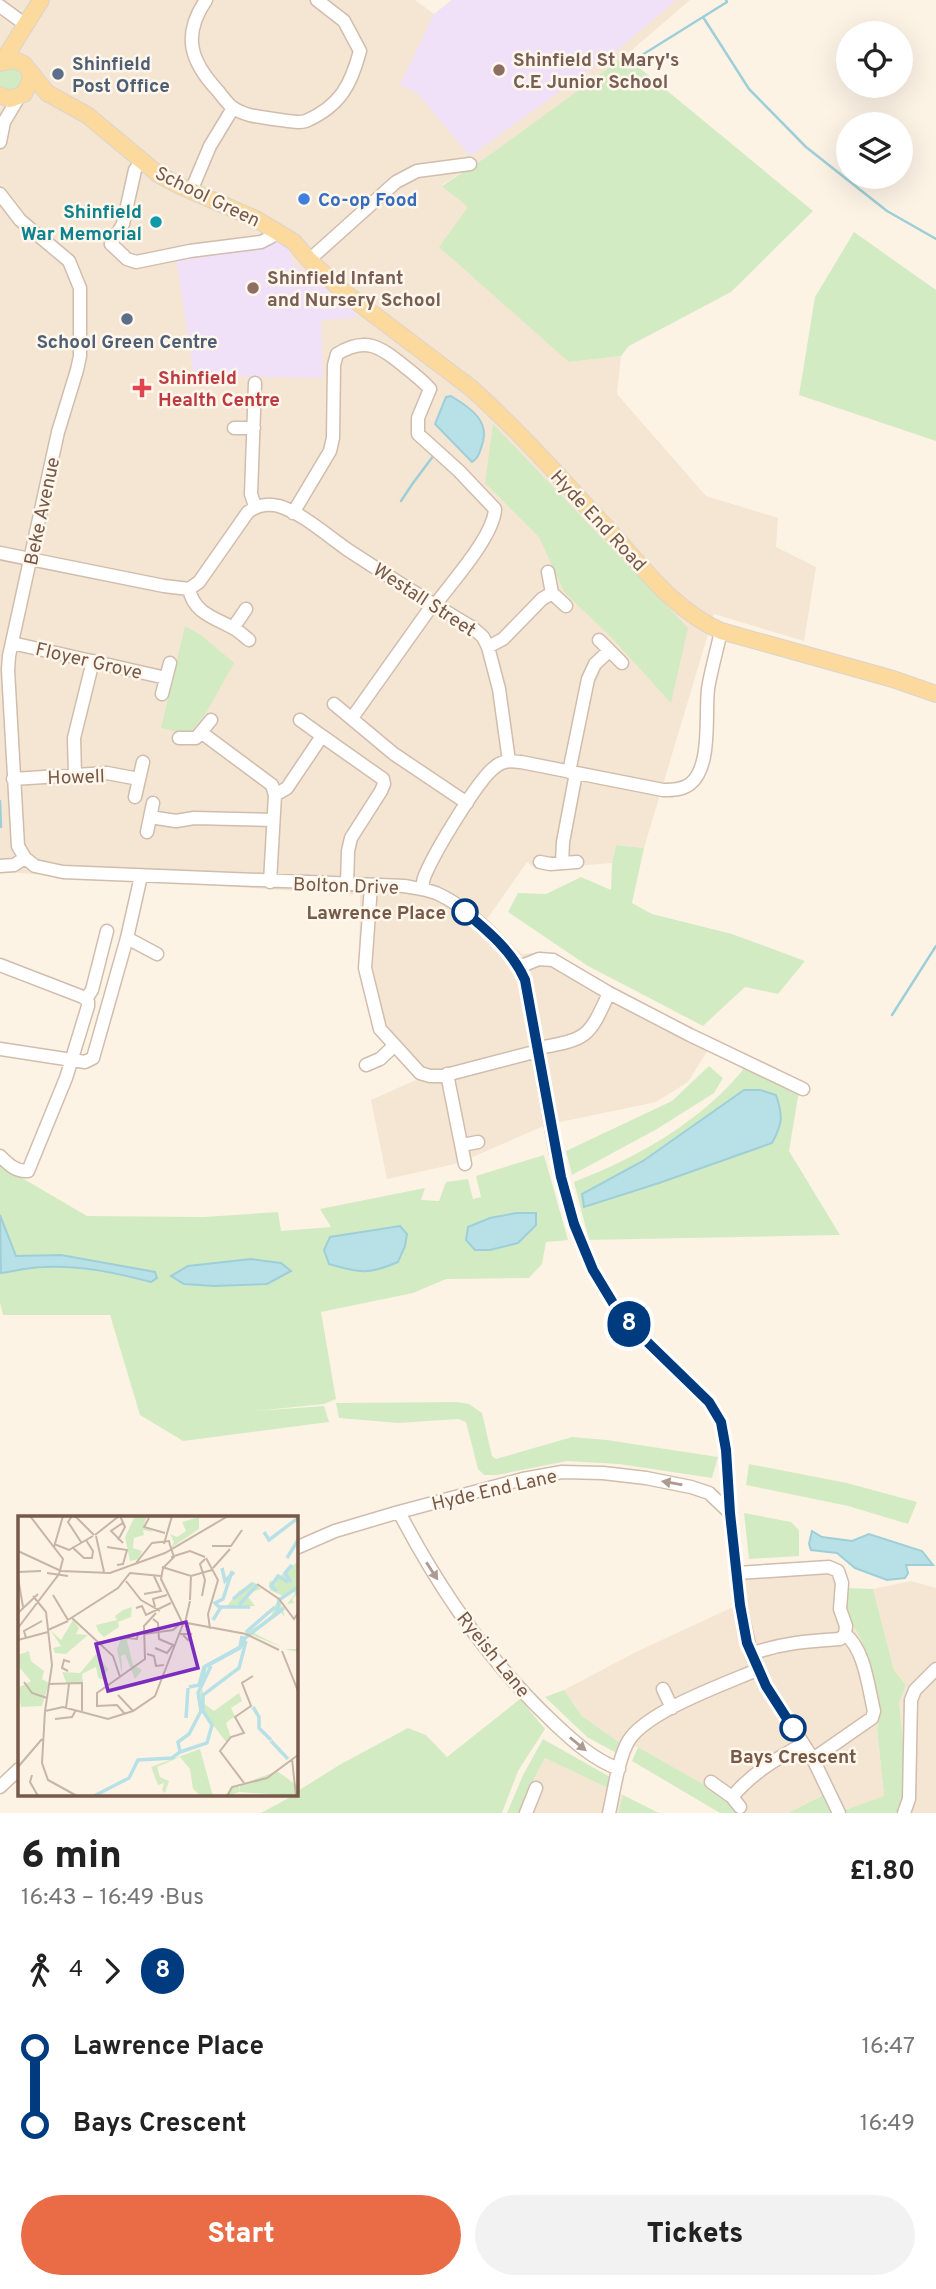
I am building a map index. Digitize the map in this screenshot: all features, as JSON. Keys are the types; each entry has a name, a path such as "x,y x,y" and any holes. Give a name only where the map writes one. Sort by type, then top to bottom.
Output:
{"main road":[{"path":"1,62 41,0"},
{"path":"21,95 30,82 26,24"},
{"path":"1,62 14,60 27,69"},
{"name":"School Green","path":"27,69 47,93 88,115 158,174 276,230 294,242 309,260"},
{"path":"0,98 10,99 36,92 47,93"},
{"name":"Hyde End Road","path":"309,260 372,315 471,388 562,479 673,599 700,622 721,631 893,679 936,694"}],"street":[{"path":"206,0 196,15 191,34 193,54 205,77 233,108 252,116 303,122 334,103 352,79 360,51 344,21 317,0"},
{"path":"0,6 26,24"},
{"path":"4,122 21,95"},
{"path":"0,98 4,122 0,142"},
{"path":"191,191 210,146 233,108"},
{"name":"School Green","path":"141,161 135,170 123,224 111,244 127,259 142,262 161,256 261,242 271,237 276,230"},
{"path":"309,260 396,182 417,172 470,164"},
{"name":"Beke Avenue","path":"0,194 20,220 69,261 80,288 80,356 55,444 8,670 18,846 25,859"},
{"path":"293,513 330,451 333,438 334,365 337,354 350,346 365,345 381,348 430,389 416,425 418,434 459,471 495,509 495,515 481,543 352,718"},
{"path":"0,553 189,589 199,582 255,506 251,494 255,383"},
{"path":"234,428 254,428"},
{"name":"Westall Street","path":"255,506 279,506 293,513 483,637 499,690 509,761"},
{"path":"548,572 552,593 566,606"},
{"path":"189,589 196,607 249,640"},
{"path":"488,647 503,639 542,599 552,593"},
{"path":"233,628 246,609"},
{"path":"422,889 424,876 431,862 467,803 495,767 509,761 663,790 680,789 690,784 698,774 703,760 708,689 721,631"},
{"path":"600,640 622,663"},
{"name":"Floyer Grove","path":"12,643 166,678"},
{"path":"562,863 562,842 588,679 595,664 609,651"},
{"path":"75,775 74,738 93,661"},
{"name":"Floyer Grove","path":"162,694 170,663"},
{"path":"334,704 394,754 467,803"},
{"path":"179,738 196,738 211,720"},
{"path":"300,720 383,779 384,784 351,838 347,885"},
{"path":"202,733 272,785 275,795 270,882"},
{"path":"275,795 288,788 322,736"},
{"path":"135,797 143,762"},
{"name":"Howell","path":"13,779 107,773 139,779"},
{"path":"147,832 153,803"},
{"path":"150,817 176,821 194,818 273,820"},
{"path":"0,866 14,865 25,859"},
{"name":"Bolton Drive","path":"25,859 48,870 422,889 436,893 478,923 519,967 525,980 556,1153"},
{"path":"540,862 577,862"},
{"path":"0,1049 72,1060 89,1061 94,1056 127,938 141,876"},
{"path":"371,886 365,968 380,1029 420,1073 430,1076 447,1074 571,1042 585,1036 593,1026 609,993"},
{"path":"0,1156 10,1166 28,1171 72,1060 88,1006 86,999 92,990 107,932"},
{"path":"127,938 157,954"},
{"path":"519,967 539,959 553,960 609,993 803,1089"},
{"path":"0,965 86,999"},
{"path":"366,1065 380,1059 394,1046"},
{"path":"447,1074 465,1164"},
{"path":"462,1145 478,1142"},
{"name":"Hyde End Lane","path":"298,1547 335,1531 399,1511 534,1477 578,1472 646,1478 702,1489 715,1496 730,1513 737,1573"},
{"name":"Ryeish Lane","path":"399,1511 419,1550 451,1599 507,1674 566,1734 591,1754 619,1769"},
{"path":"751,1654 774,1645 840,1639 845,1634 846,1626 840,1609 842,1583 838,1571 829,1567 737,1573 733,1595 743,1623 751,1654 757,1670 813,1759 839,1813"},
{"path":"813,1759 873,1718 874,1711 859,1654 853,1640 845,1634"},
{"path":"904,1813 909,1799 911,1700 915,1690 936,1669"},
{"path":"609,1813 629,1740 657,1716 757,1670"},
{"path":"663,1689 672,1708"},
{"path":"711,1782 736,1802 744,1783 769,1762 803,1744"},
{"path":"0,1787 18,1770"},
{"path":"527,1813 536,1788"}],"shaded area":[{"path":"0,0 415,0 434,14 452,0 690,0 625,56 495,151 442,185 468,207 569,362 621,356 617,394 706,496 778,518 776,547 816,567 804,641 714,614 644,848 616,845 612,863 536,869 527,862 487,919 522,954 547,952 714,1040 688,1082 656,1102 546,1125 459,1163 387,1179 371,1100 416,1080 375,1033 359,969 360,895 0,872"},
{"name":"Shinfield St Mary's C.E Junior School","path":"452,0 676,0 620,48 470,156 417,93 400,85 434,14"},
{"name":"Shinfield Infant and Nursery School","path":"275,242 287,245 293,263 356,313 355,318 321,320 323,378 194,375 176,258"},
{"path":"827,1563 844,1568 851,1622 861,1639 880,1712 877,1729 884,1797 835,1813 832,1813 822,1795 788,1813 738,1813 729,1799 638,1747 623,1745 582,1716 564,1690 636,1652 733,1607 728,1566"},
{"path":"911,1581 936,1588 936,1813 898,1813 902,1801 904,1749 899,1703 906,1685 894,1670 873,1589"},
{"path":"545,1758 623,1795 618,1813 521,1813"}],"green space":[{"path":"625,56 813,211 731,292 629,346 621,356 569,362 439,247 468,207 442,186 495,151"},
{"path":"7,65 24,72 20,92 0,90 0,69"},
{"path":"854,232 936,290 936,441 799,395 815,297"},
{"path":"493,424 688,628 671,703 609,635 564,592 539,537 485,483"},
{"path":"185,626 201,635 234,663 206,713 188,735 161,728"},
{"path":"616,845 644,848 632,903 652,914 732,934 805,961 778,994 745,987 703,1026 588,966 508,912 518,893 546,894 581,877 611,890"},
{"path":"747,1065 799,1091 789,1151 840,1235 589,1240 574,1182 622,1161 668,1135 711,1103"},
{"path":"709,1066 723,1078 714,1093 657,1129 572,1175 566,1151 672,1101"},
{"path":"544,1155 568,1240 546,1242 542,1264 529,1278 446,1279 413,1293 321,1312 336,1399 324,1404 255,1411 324,1406 329,1422 183,1441 140,1415 110,1315 3,1315 0,1303 0,1165 87,1216 204,1217 278,1212 281,1231 331,1227 320,1209 425,1188 421,1200 439,1201 446,1182 468,1179 473,1199 481,1197 476,1176"},
{"path":"336,1403 469,1404 482,1413 492,1456 496,1459 572,1437 718,1457 712,1478 619,1464 567,1461 497,1475 484,1475 478,1469 466,1422 458,1419 398,1423 339,1418"},
{"path":"749,1464 847,1483 917,1502 908,1524 848,1506 746,1485"},
{"path":"744,1513 791,1522 799,1530 799,1556 749,1559"},
{"path":"846,1588 873,1589 894,1670 906,1685 899,1703 904,1749 902,1801 898,1813 846,1813 845,1810 884,1796 877,1729 880,1712 861,1639 845,1605"},
{"path":"564,1690 582,1716 623,1745 620,1755 587,1737 545,1697"},
{"path":"520,1699 545,1729 518,1771 502,1813 261,1813 292,1796 298,1796 298,1791 341,1764 408,1728 426,1735 447,1757"},
{"path":"543,1739 612,1778 610,1789 545,1758 521,1813 507,1813 523,1775"},
{"path":"638,1747 729,1799 738,1813 720,1813 632,1761"},
{"path":"623,1795 659,1813 618,1813"},
{"path":"823,1795 832,1813 788,1813"}],"water":[{"path":"451,396 472,411 482,423 484,439 478,456 472,462 435,424 446,397"},
{"path":"744,1090 760,1090 776,1095 781,1119 772,1143 584,1207 582,1194 643,1161"},
{"path":"516,1213 536,1213 536,1225 518,1243 490,1250 475,1250 466,1240 468,1227 490,1218"},
{"path":"0,1215 16,1256 61,1255 155,1272 157,1278 151,1282 71,1267 33,1268 1,1273"},
{"path":"400,1226 407,1234 398,1262 364,1271 329,1264 324,1250 330,1237"},
{"path":"251,1259 281,1263 291,1271 267,1284 184,1284 171,1276 188,1266"},
{"path":"812,1531 822,1537 852,1541 869,1534 922,1551 933,1565 906,1565 908,1573 905,1578 887,1580 855,1568 837,1553 811,1550 809,1544"}],"waterway":[{"path":"634,60 727,2 726,0"},
{"path":"703,17 749,89 806,147 887,211 936,239"},
{"path":"401,501 434,455"},
{"path":"0,801 1,827"},
{"path":"892,1015 936,946"}],"bus line":[{"name":"8","path":"465,912 507,952 525,980 565,1197 593,1270 625,1320 709,1402 721,1422 728,1465 730,1513 740,1605 747,1643 757,1670 793,1728"}],"place":[{"name":"Shinfield St Mary's C.E Junior School","path":"499,70"},
{"name":"Shinfield Post Office","path":"58,74"},
{"name":"Co-op Food","path":"304,199"},
{"name":"Shinfield War Memorial","path":"156,222"},
{"name":"Shinfield Infant and Nursery School","path":"253,288"},
{"name":"School Green Centre","path":"127,319"},
{"name":"Shinfield Health Centre","path":"142,388"},
{"name":"Lawrence Place","path":"465,912"},
{"name":"Bays Crescent","path":"793,1728"}]}
